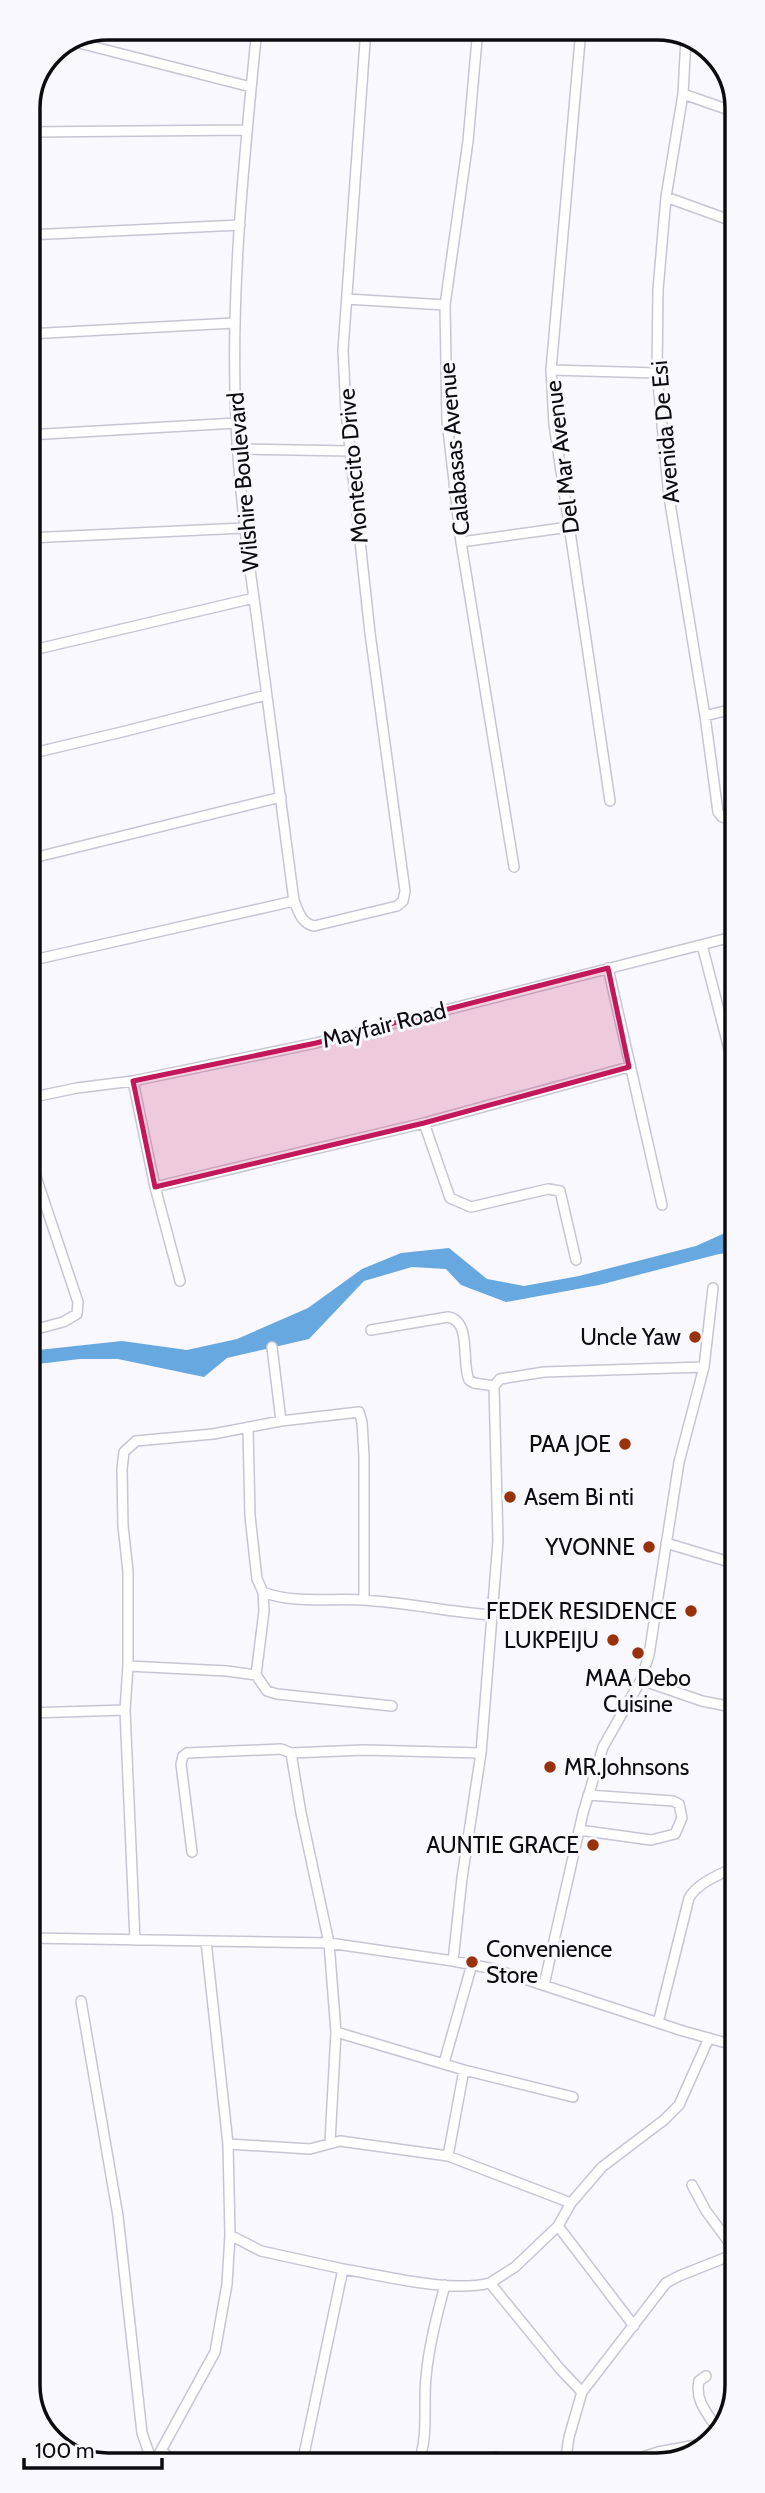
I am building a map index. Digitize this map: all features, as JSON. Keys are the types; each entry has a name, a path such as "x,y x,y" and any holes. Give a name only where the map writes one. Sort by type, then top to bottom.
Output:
{"street":[{"name":"Wilshire Boulevard","path":"256,40 246,130 234,323 237,449 244,528 294,901"},
{"name":"Montecito Drive","path":"294,901 302,918 307,924 314,926 397,906 403,901 405,891 370,633 349,451 343,350 365,40"},
{"name":"Calabasas Avenue","path":"477,40 468,141 445,305 447,421 461,542 514,867"},
{"name":"Del Mar Avenue","path":"581,40 551,370 554,424 610,801"},
{"path":"85,45 251,87"},
{"name":"Avenida De Esi","path":"685,47 682,94 666,197 658,290 657,373 669,497 718,812 725,816"},
{"path":"682,94 725,109"},
{"path":"40,132 246,130"},
{"path":"666,197 725,218"},
{"path":"40,234 240,225"},
{"path":"347,299 445,305"},
{"path":"40,333 234,323"},
{"path":"551,370 657,373"},
{"path":"40,434 236,423"},
{"path":"237,449 349,451"},
{"path":"461,542 569,527"},
{"path":"40,537 244,528"},
{"path":"40,648 254,598"},
{"path":"40,752 266,695"},
{"path":"705,716 725,711"},
{"path":"40,856 281,797"},
{"path":"40,959 294,901"},
{"name":"Mayfair Road","path":"40,1096 133,1081 316,1043 725,939"},
{"path":"702,944 725,1026"},
{"path":"608,968 662,1205"},
{"path":"155,1187 424,1123 629,1067"},
{"path":"133,1081 155,1187 180,1281"},
{"path":"424,1123 450,1198 460,1204 471,1207 548,1189 560,1191 576,1259"},
{"path":"40,1189 78,1302 77,1314 40,1328"},
{"path":"544,1985 579,1830 603,1747 641,1679 649,1656 680,1462 704,1367 713,1288"},
{"path":"371,1330 455,1318 461,1326 469,1380 494,1386"},
{"path":"272,1347 281,1421"},
{"path":"453,1961 462,1878 481,1753 498,1541 494,1386 500,1380 544,1372 704,1367"},
{"path":"135,1940 125,1710 128,1571 123,1527 124,1451 135,1441 213,1434 281,1421 359,1412 364,1456 364,1600"},
{"path":"248,1427 250,1516 257,1579 264,1592 256,1675 267,1691 278,1694 392,1706"},
{"path":"666,1543 725,1561"},
{"path":"264,1592 280,1598 364,1600 492,1615"},
{"path":"264,1611 280,1598"},
{"path":"128,1666 256,1675"},
{"path":"641,1679 696,1699 725,1705"},
{"path":"40,1713 125,1710"},
{"path":"192,1852 181,1764 187,1753 281,1749 291,1753 363,1750 481,1753"},
{"path":"291,1753 329,1943 336,2032 330,2141"},
{"path":"579,1830 651,1840 675,1833 682,1818 680,1804 673,1801 588,1795"},
{"path":"658,2023 689,1898 693,1890 725,1873"},
{"path":"40,1938 329,1943 453,1961 544,1985 725,2043"},
{"path":"159,2453 215,2352 225,2306 230,2235 228,2144 206,1941"},
{"path":"444,2063 472,1965"},
{"path":"81,2000 118,2216 142,2433 149,2453"},
{"path":"336,2032 464,2070 573,2097"},
{"path":"230,2235 261,2251 343,2269 445,2285 474,2287 491,2283 515,2267 558,2226 571,2203 602,2167 664,2120 679,2105 709,2038"},
{"path":"448,2157 464,2070"},
{"path":"228,2144 310,2149 330,2141 352,2142 448,2157 571,2203"},
{"path":"692,2185 706,2211 725,2237"},
{"path":"558,2226 634,2326"},
{"path":"567,2453 582,2392 634,2326 658,2290 679,2276 725,2258"},
{"path":"304,2453 343,2269"},
{"path":"491,2283 560,2369 582,2392"},
{"path":"421,2453 426,2431 425,2392 431,2340 445,2285"},
{"path":"706,2376 699,2381 699,2396 713,2424"},
{"path":"655,2453 682,2448"},
{"path":"161,2450 164,2453"}],"highlighted area":[{"path":"608,968 629,1067 424,1123 155,1187 133,1081 316,1043"}],"water":[{"path":"725,1233 725,1253 599,1285 506,1302 461,1285 446,1269 412,1267 364,1281 309,1339 227,1358 204,1377 118,1359 80,1359 40,1364 40,1350 122,1341 187,1350 237,1339 308,1308 362,1269 401,1253 449,1248 487,1279 524,1286 579,1276 696,1246"}],"place":[{"name":"Uncle Yaw","path":"695,1337"},
{"name":"PAA JOE","path":"625,1444"},
{"name":"Asem Bi nti","path":"510,1497"},
{"name":"YVONNE","path":"649,1547"},
{"name":"FEDEK RESIDENCE","path":"691,1611"},
{"name":"LUKPEIJU","path":"613,1640"},
{"name":"MAA Debo Cuisine","path":"638,1653"},
{"name":"MR.Johnsons","path":"550,1767"},
{"name":"AUNTIE GRACE","path":"593,1845"},
{"name":"Convenience Store","path":"472,1962"}]}
